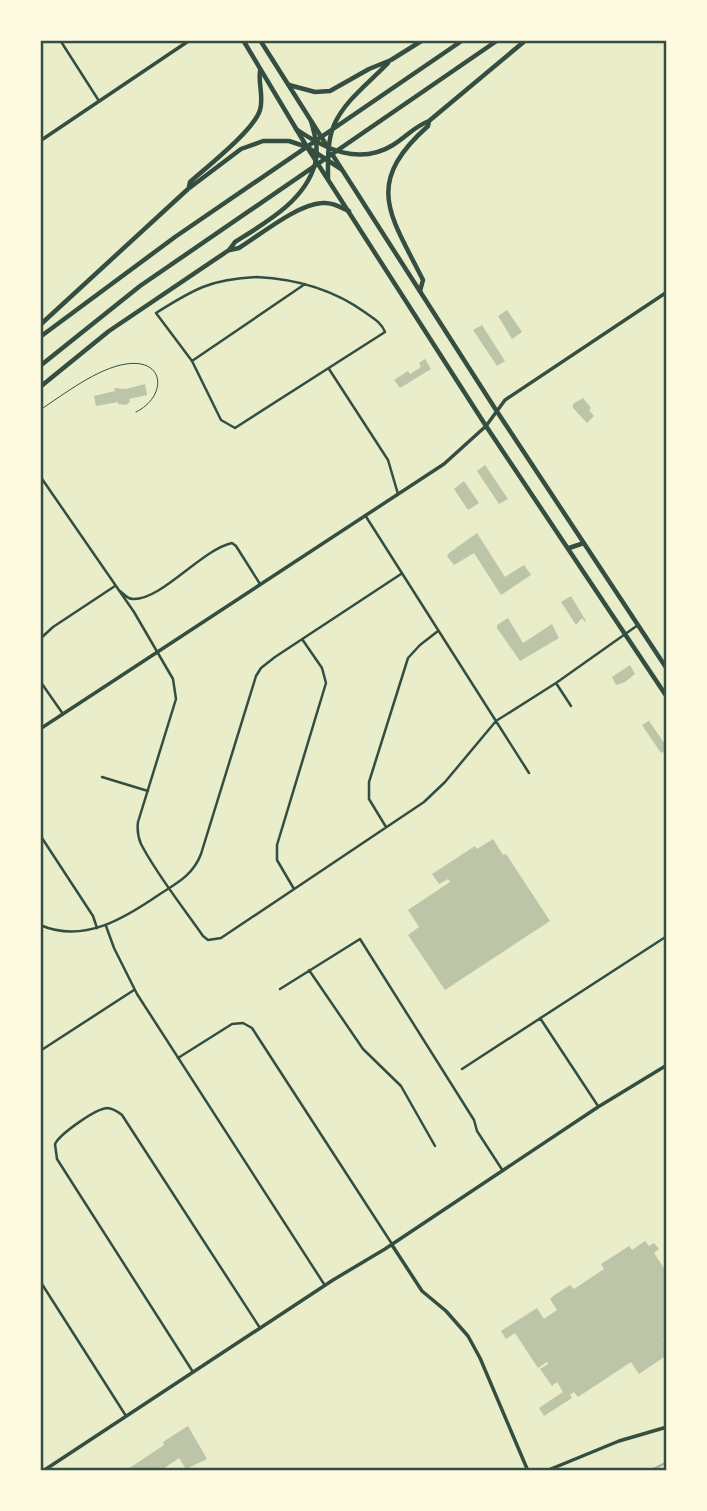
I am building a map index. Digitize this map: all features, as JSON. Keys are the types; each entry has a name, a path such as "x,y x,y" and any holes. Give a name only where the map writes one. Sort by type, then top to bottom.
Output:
{"main road":[{"path":"243,40 307,147 486,426 666,694"},
{"path":"260,40 496,410 667,669"},
{"path":"289,85 307,91 324,92 391,60 423,40"},
{"path":"40,337 128,270 463,40"},
{"path":"40,366 140,286 498,40"},
{"path":"296,129 316,144 346,154 363,155 380,151 429,121 526,40"},
{"path":"328,179 328,149 334,125 346,106 391,60"},
{"path":"188,189 190,182 256,119 262,100 258,82 260,71"},
{"path":"40,387 109,331 229,250 235,242 288,206 311,173 316,160 312,121"},
{"path":"420,291 423,280 392,218 388,191 393,168 400,154 429,121"},
{"path":"40,325 188,189 252,143 274,139 289,141 307,147 341,169"},
{"path":"229,250 239,248 314,204 329,203 349,211"},
{"path":"569,548 584,543"}],"street":[{"path":"60,40 99,101"},
{"path":"40,141 190,40"},
{"path":"257,277 306,284 343,298 383,327 385,332 235,428 221,420 192,361 156,313 211,282 257,277"},
{"path":"192,361 306,284"},
{"path":"40,729 444,464 486,426 505,400 667,292"},
{"path":"329,368 388,460 398,494"},
{"path":"40,476 114,586 134,611 173,678 177,694 138,822 138,835 142,846 203,936 211,940 221,938 433,795 496,720 556,683 638,625"},
{"path":"365,515 529,774"},
{"path":"114,586 130,599 139,598 166,586 177,575 232,543 260,584"},
{"path":"40,925 62,931 106,926 130,915 190,874 198,862 259,672 267,663 401,574"},
{"path":"40,639 53,627 114,586"},
{"path":"386,828 369,799 369,782 406,664 419,645 438,631"},
{"path":"295,889 277,860 276,845 326,683 322,668 302,639"},
{"path":"40,681 63,714"},
{"path":"556,683 571,706"},
{"path":"102,777 148,791"},
{"path":"40,835 93,916 97,928"},
{"path":"106,926 135,989 325,1285"},
{"path":"462,1069 667,936"},
{"path":"280,989 360,939 503,1171"},
{"path":"309,971 363,1049 401,1086 435,1146"},
{"path":"40,1051 135,989"},
{"path":"540,1018 598,1107"},
{"path":"178,1058 232,1024 243,1023 252,1028 422,1291 446,1311 468,1336 528,1471"},
{"path":"43,1471 598,1107 667,1065"},
{"path":"193,1372 57,1159 54,1149 57,1140 78,1124 107,1108 122,1115 260,1328"},
{"path":"40,1281 126,1416"},
{"path":"546,1471 619,1441 667,1427"}],"lane":[{"path":"40,410 79,384 118,366 138,363 152,368 158,375 158,384 150,403 136,412"}],"building":[{"path":"507,310 522,332 512,339 498,316"},
{"path":"482,325 505,361 497,366 473,330"},
{"path":"425,359 431,369 400,388 394,380 421,367 419,363"},
{"path":"145,384 147,395 129,399 130,402 126,405 118,402 96,406 94,396 115,391 114,388 126,389"},
{"path":"583,398 594,416 587,423 573,408 573,404"},
{"path":"485,465 508,499 499,504 477,471"},
{"path":"464,481 479,503 468,510 454,489"},
{"path":"477,533 505,577 524,565 531,575 501,595 474,553 454,565 447,556 449,553"},
{"path":"571,596 585,622 582,618 576,625 561,602"},
{"path":"508,618 523,643 552,624 559,638 520,661 497,628 497,625"},
{"path":"630,665 635,674 616,685 612,677"},
{"path":"649,721 667,747 667,750 661,753 642,725"},
{"path":"493,839 503,855 506,854 550,921 445,990 408,935 419,927 408,910 450,882 448,879 439,884 432,874 475,846 477,849"},
{"path":"645,1241 649,1246 654,1243 659,1249 654,1253 667,1273 667,1337 663,1340 667,1346 667,1355 639,1374 631,1362 578,1397 574,1392 570,1395 572,1398 544,1416 539,1408 563,1392 557,1382 552,1386 540,1369 548,1364 547,1362 538,1368 515,1333 506,1339 501,1331 537,1308 544,1319 557,1310 550,1299 553,1296 570,1285 574,1289 604,1269 601,1264 629,1246 632,1250"},
{"path":"188,1426 207,1459 186,1469 179,1458 160,1471 125,1471 164,1445 163,1442"}],"waterway":[{"path":"650,1471 667,1462"}]}
